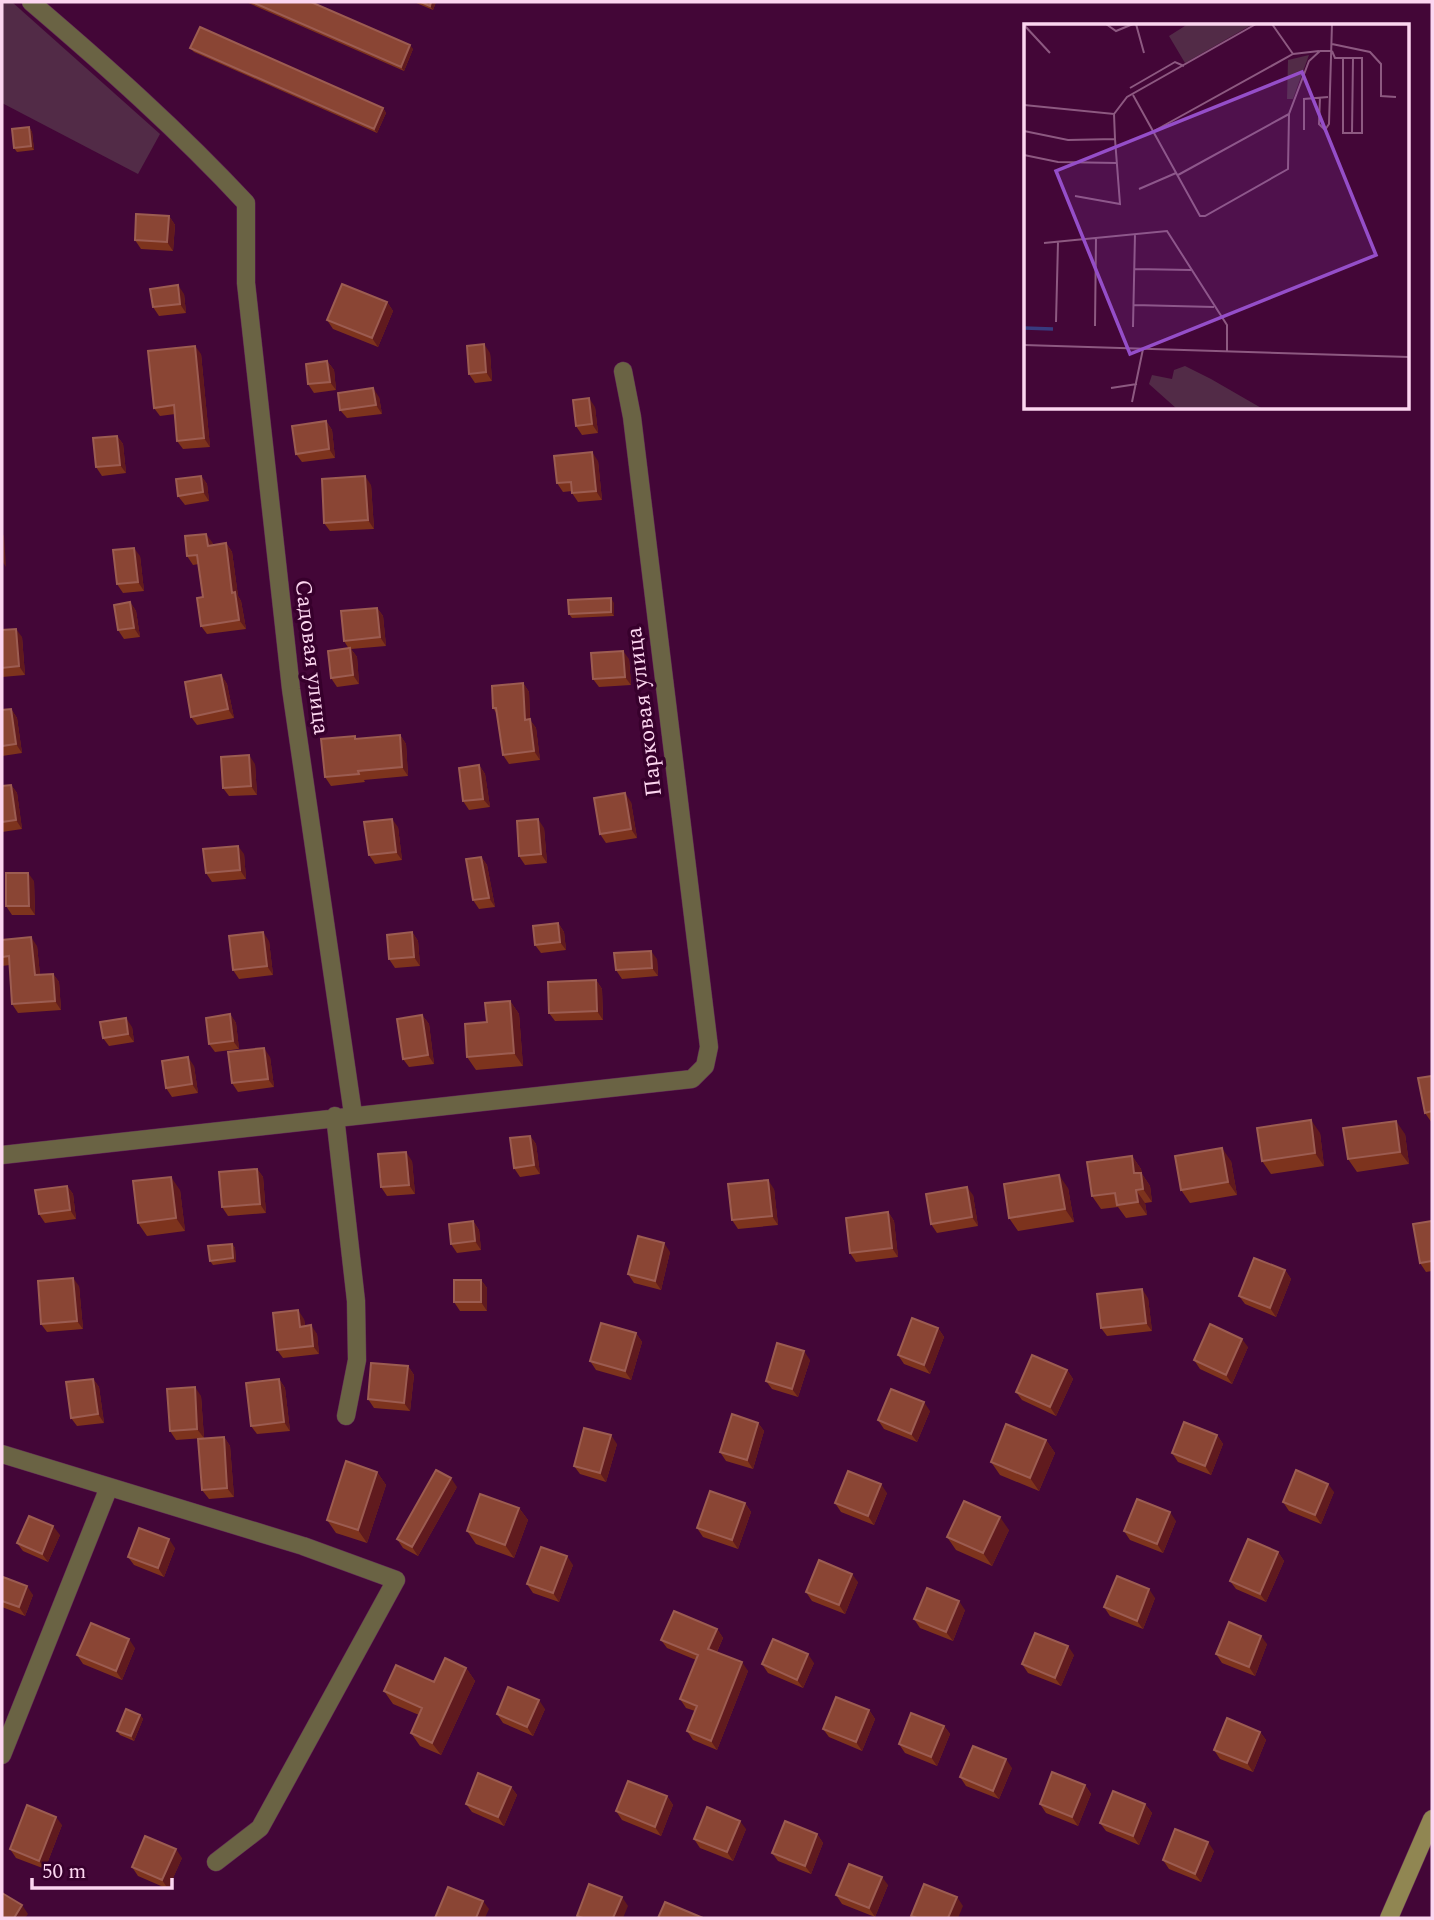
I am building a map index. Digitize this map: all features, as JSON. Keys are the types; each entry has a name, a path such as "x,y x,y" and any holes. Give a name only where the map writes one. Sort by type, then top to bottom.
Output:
{"main road":[{"path":"1389,1918 1432,1819"}],"street":[{"name":"Садовая улица","path":"32,2 111,71 209,163 246,203 246,284 291,690 344,1115 356,1301 357,1360 346,1416"},
{"name":"Парковая улица","path":"344,1115 692,1079 705,1066 709,1047 632,417 624,371"},
{"path":"2,1155 344,1115"},
{"path":"2,1454 303,1546 396,1580 260,1828 216,1862"},
{"path":"2,1755 109,1487"}],"shaded area":[{"path":"2,2 12,2 160,134 138,174 2,103"}],"building":[{"path":"252,2 311,2 410,45 401,67"},
{"path":"200,27 383,108 374,129 190,48"},
{"path":"29,127 31,146 14,148 12,129"},
{"path":"136,214 169,216 167,242 135,240"},
{"path":"342,284 387,302 372,338 327,320"},
{"path":"178,285 180,304 153,307 150,289"},
{"path":"484,344 486,372 469,374 467,346"},
{"path":"195,346 204,438 177,441 174,405 154,408 148,351"},
{"path":"327,361 330,382 308,384 306,364"},
{"path":"373,388 376,405 340,410 338,393"},
{"path":"589,398 592,424 576,426 573,400"},
{"path":"326,421 329,449 296,454 292,426"},
{"path":"117,436 120,465 96,467 93,438"},
{"path":"592,452 596,491 572,493 571,482 557,483 554,456"},
{"path":"201,476 203,492 178,496 176,479"},
{"path":"365,476 368,520 324,523 322,479"},
{"path":"206,534 208,546 226,543 232,593 235,592 239,620 201,626 197,598 203,597 197,555 187,556 185,536"},
{"path":"134,548 138,582 117,584 113,550"},
{"path":"611,598 611,612 569,614 568,600"},
{"path":"130,602 134,628 118,630 114,605"},
{"path":"377,608 380,637 344,641 341,611"},
{"path":"16,629 19,666 2,668 2,630"},
{"path":"350,648 353,675 331,678 328,651"},
{"path":"623,651 625,677 593,679 591,653"},
{"path":"221,675 228,709 191,717 185,682"},
{"path":"523,683 525,720 530,719 534,751 503,755 496,708 493,708 492,686"},
{"path":"11,709 16,744 2,746 2,710"},
{"path":"400,735 402,767 325,777 321,739"},
{"path":"249,755 251,786 223,788 221,757"},
{"path":"479,765 483,799 463,801 459,768"},
{"path":"11,785 16,820 2,822 2,786"},
{"path":"625,793 631,829 600,834 594,798"},
{"path":"392,819 396,852 369,855 364,822"},
{"path":"538,819 541,854 519,856 517,821"},
{"path":"238,846 240,870 206,873 203,849"},
{"path":"481,857 489,898 473,900 466,859"},
{"path":"6,873 28,873 29,906 6,906"},
{"path":"558,923 560,942 535,945 533,926"},
{"path":"263,932 267,966 233,970 229,936"},
{"path":"412,932 414,957 389,959 387,935"},
{"path":"31,937 35,975 53,974 55,1001 12,1004 9,956 2,957 2,940"},
{"path":"651,951 652,968 616,970 614,953"},
{"path":"596,980 597,1011 549,1013 548,982"},
{"path":"510,1001 514,1053 467,1057 465,1024 487,1022 485,1003"},
{"path":"230,1014 233,1041 209,1044 206,1018"},
{"path":"422,1015 428,1055 403,1059 397,1019"},
{"path":"126,1018 128,1034 103,1038 100,1022"},
{"path":"264,1048 268,1079 232,1083 228,1052"},
{"path":"188,1057 192,1084 166,1088 162,1061"},
{"path":"1432,1076 1432,1111 1425,1113 1418,1078"},
{"path":"1311,1120 1315,1153 1262,1161 1257,1128"},
{"path":"1396,1121 1400,1152 1348,1159 1343,1128"},
{"path":"530,1136 534,1165 514,1168 510,1138"},
{"path":"1222,1148 1228,1182 1181,1190 1175,1156"},
{"path":"406,1152 409,1185 381,1187 378,1154"},
{"path":"1132,1156 1134,1173 1141,1173 1143,1189 1136,1190 1138,1202 1117,1205 1115,1193 1092,1196 1087,1162"},
{"path":"257,1169 260,1204 222,1207 219,1172"},
{"path":"1059,1175 1065,1209 1009,1218 1004,1184"},
{"path":"171,1177 176,1218 138,1223 133,1181"},
{"path":"768,1180 772,1216 732,1220 728,1184"},
{"path":"67,1186 70,1210 39,1214 35,1190"},
{"path":"967,1187 972,1217 931,1224 926,1194"},
{"path":"888,1212 892,1248 850,1253 846,1218"},
{"path":"473,1221 475,1241 451,1244 449,1224"},
{"path":"1432,1221 1432,1261 1420,1263 1413,1224"},
{"path":"638,1236 664,1243 655,1281 628,1274"},
{"path":"232,1244 233,1258 210,1261 208,1246"},
{"path":"1254,1258 1285,1270 1270,1308 1239,1296"},
{"path":"73,1278 77,1321 41,1324 38,1281"},
{"path":"454,1280 481,1280 481,1302 454,1302"},
{"path":"1142,1289 1146,1323 1101,1328 1097,1294"},
{"path":"298,1310 300,1327 311,1325 313,1346 277,1350 273,1313"},
{"path":"912,1318 938,1328 924,1365 898,1355"},
{"path":"601,1323 636,1333 625,1371 590,1361"},
{"path":"1210,1324 1242,1339 1226,1375 1194,1360"},
{"path":"777,1343 804,1351 792,1389 766,1381"},
{"path":"1032,1355 1067,1370 1050,1407 1016,1392"},
{"path":"371,1363 408,1366 404,1403 368,1399"},
{"path":"93,1379 98,1414 71,1418 66,1382"},
{"path":"279,1379 284,1422 251,1426 246,1383"},
{"path":"195,1387 197,1429 170,1431 167,1389"},
{"path":"891,1389 924,1402 911,1434 878,1420"},
{"path":"732,1414 758,1423 747,1460 720,1452"},
{"path":"1184,1422 1217,1435 1205,1466 1172,1453"},
{"path":"1006,1424 1046,1440 1030,1478 991,1462"},
{"path":"584,1428 611,1435 600,1473 574,1466"},
{"path":"224,1437 227,1488 202,1490 198,1439"},
{"path":"346,1461 377,1472 358,1530 327,1520"},
{"path":"436,1470 451,1478 412,1547 397,1539"},
{"path":"1296,1470 1328,1484 1315,1515 1283,1502"},
{"path":"848,1471 881,1484 868,1516 835,1503"},
{"path":"710,1491 745,1503 732,1540 697,1528"},
{"path":"480,1494 519,1508 505,1545 467,1531"},
{"path":"1137,1499 1170,1512 1157,1544 1124,1531"},
{"path":"964,1501 1000,1517 983,1553 947,1537"},
{"path":"29,1516 53,1526 42,1554 17,1543"},
{"path":"139,1528 169,1539 158,1568 128,1557"},
{"path":"1248,1539 1278,1552 1260,1594 1230,1581"},
{"path":"541,1547 567,1556 553,1593 527,1584"},
{"path":"819,1560 852,1574 839,1605 806,1592"},
{"path":"1117,1576 1149,1589 1137,1621 1104,1607"},
{"path":"3,1577 27,1586 19,1607 2,1601"},
{"path":"927,1588 959,1601 946,1632 914,1619"},
{"path":"674,1611 717,1629 708,1649 742,1662 711,1741 687,1731 697,1706 680,1699 698,1655 661,1640"},
{"path":"1229,1622 1261,1636 1249,1667 1216,1654"},
{"path":"91,1623 129,1639 116,1671 77,1655"},
{"path":"1035,1633 1068,1646 1055,1678 1022,1664"},
{"path":"773,1639 808,1654 797,1680 762,1664"},
{"path":"445,1658 466,1668 432,1743 411,1733 422,1708 384,1691 396,1665 434,1682"},
{"path":"508,1687 539,1700 527,1727 497,1714"},
{"path":"836,1697 869,1710 856,1742 823,1729"},
{"path":"126,1709 140,1715 131,1736 117,1731"},
{"path":"911,1713 944,1726 931,1757 899,1744"},
{"path":"1227,1718 1260,1732 1247,1763 1214,1750"},
{"path":"973,1746 1006,1759 993,1791 960,1777"},
{"path":"1052,1772 1085,1785 1072,1817 1040,1804"},
{"path":"478,1773 511,1787 498,1817 466,1804"},
{"path":"628,1781 667,1796 655,1827 616,1811"},
{"path":"1113,1791 1145,1804 1133,1836 1100,1823"},
{"path":"27,1805 56,1817 39,1861 10,1849"},
{"path":"707,1807 740,1821 727,1852 694,1839"},
{"path":"785,1821 817,1834 805,1866 772,1853"},
{"path":"1175,1829 1208,1842 1195,1874 1163,1860"},
{"path":"145,1836 176,1849 162,1880 132,1867"},
{"path":"849,1864 882,1877 869,1908 836,1895"},
{"path":"589,1884 622,1897 613,1918 577,1916"},
{"path":"924,1884 957,1897 948,1918 911,1916"},
{"path":"448,1887 483,1901 476,1918 435,1918"},
{"path":"2,1893 22,1905 14,1918 2,1918"},
{"path":"665,1902 703,1918 658,1918"}]}
